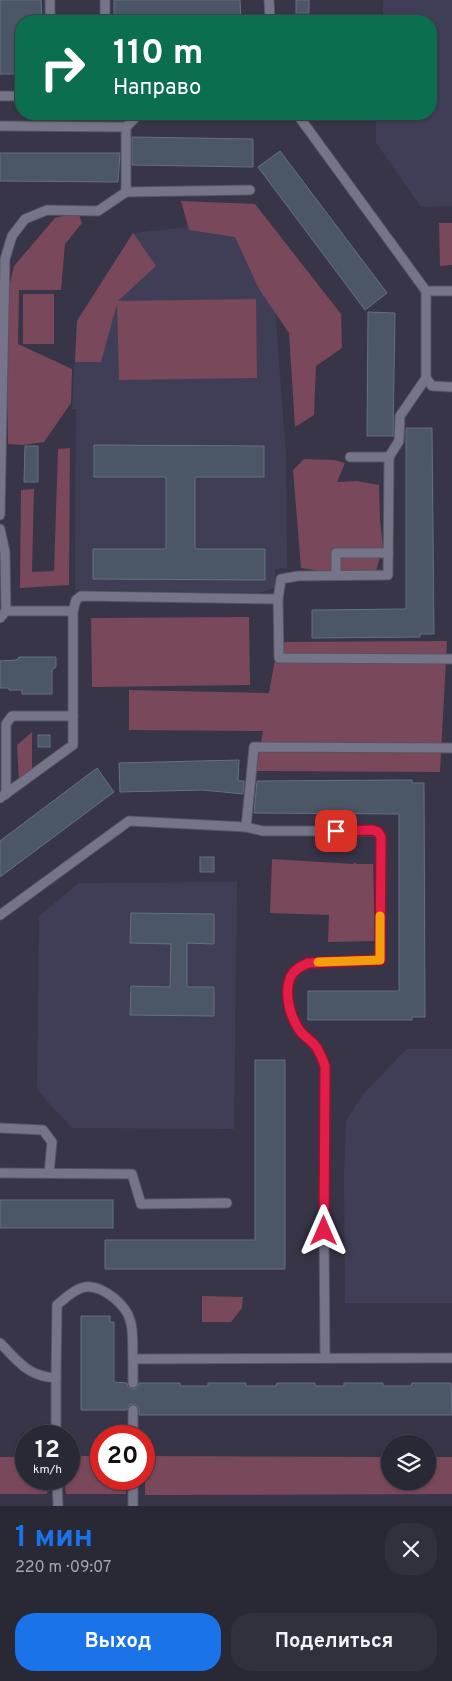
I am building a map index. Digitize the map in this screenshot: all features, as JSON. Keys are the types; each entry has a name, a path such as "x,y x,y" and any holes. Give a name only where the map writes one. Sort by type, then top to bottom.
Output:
{"lane":[{"path":"50,0 50,15"},
{"path":"105,0 105,15"},
{"path":"269,0 270,15"},
{"path":"0,96 15,96"},
{"path":"126,192 126,127 133,120"},
{"path":"301,120 426,291 426,378 400,416 398,441 389,457 388,575 298,576 281,579 278,599 279,658 452,659"},
{"path":"0,126 126,127"},
{"path":"0,515 5,259 12,236 25,219 47,210 98,211 126,192 250,190"},
{"path":"426,291 452,291"},
{"path":"426,378 432,386 452,387"},
{"path":"350,457 389,457"},
{"path":"0,529 5,552 3,614 73,610"},
{"path":"336,575 336,553 388,553"},
{"path":"3,796 73,745 73,610 76,600 81,596 278,599"},
{"path":"3,796 6,724 12,716 73,716"},
{"path":"246,827 254,747 452,748"},
{"path":"0,915 129,821 246,827 263,831 373,830 378,832 381,837 380,960 308,963 298,968 290,976 288,988 293,1020 300,1031 317,1048 325,1066 325,1357"},
{"path":"0,1128 43,1130 52,1142 49,1173"},
{"path":"0,1172 132,1174 141,1204 227,1203"},
{"path":"56,1425 57,1305 76,1289 90,1286 103,1289 121,1304 130,1319 134,1359 133,1383"},
{"path":"0,1343 24,1368 32,1373 56,1378"},
{"path":"134,1359 452,1358"},
{"path":"133,1410 133,1425"},
{"path":"57,1490 58,1506"},
{"path":"133,1490 133,1506"}],"shaded area":[{"path":"383,0 452,0 452,206 421,207 376,143 376,120 437,120 437,15 383,15"},
{"path":"181,201 255,204 341,314 342,348 316,366 314,415 295,427 289,333 259,289 235,237 189,230"},
{"path":"78,212 82,223 65,244 61,290 19,290 18,344 72,369 71,403 44,442 23,445 8,444 6,300 14,266 55,218"},
{"path":"234,222 274,294 286,455 287,568 275,569 275,588 258,593 75,590 76,409 72,409 77,321 133,233"},
{"path":"439,223 452,223 452,265 440,266"},
{"path":"133,233 156,266 118,301 256,299 257,378 119,380 117,304 101,362 75,362 77,321"},
{"path":"23,294 54,294 54,344 23,344"},
{"path":"70,448 69,585 20,588 21,490 34,489 32,572 54,571 58,449"},
{"path":"304,459 334,460 345,463 337,482 357,481 379,485 383,547 376,571 319,571 301,568 293,470"},
{"path":"249,617 250,685 92,687 91,618"},
{"path":"447,641 440,772 256,771 263,731 129,730 129,690 269,693 278,642"},
{"path":"32,732 32,769 19,779 17,745"},
{"path":"272,859 373,864 375,941 328,942 329,915 270,913"},
{"path":"237,882 234,1129 72,1128 37,1090 39,916 79,883"},
{"path":"406,1049 452,1049 452,1303 345,1303 344,1175 346,1121 361,1097"},
{"path":"202,1296 243,1297 242,1308 231,1322 202,1322"},
{"path":"80,1456 90,1456 90,1490 126,1490 126,1494 66,1494 65,1490 80,1490"},
{"path":"155,1456 381,1457 381,1490 436,1490 436,1457 452,1457 452,1494 145,1495 145,1490 155,1490"},
{"path":"0,1457 15,1457 15,1490 48,1490 47,1494 0,1494"}],"building":[{"path":"0,0 41,0 42,15 15,15 15,74 0,74"},
{"path":"114,0 240,0 241,15 114,15"},
{"path":"296,0 309,0 309,13 296,13"},
{"path":"132,137 253,139 253,167 132,165"},
{"path":"280,151 387,293 365,310 258,167"},
{"path":"0,153 120,153 118,182 0,181"},
{"path":"368,312 395,313 393,436 367,436"},
{"path":"406,428 432,428 434,634 420,634 420,637 312,638 312,610 406,609"},
{"path":"94,445 264,446 264,477 195,477 195,549 265,549 265,580 93,579 93,549 166,549 166,477 94,477"},
{"path":"25,446 38,446 38,482 24,482"},
{"path":"19,657 56,657 56,667 52,670 52,694 22,694 22,690 0,688 0,661 16,660"},
{"path":"38,735 50,735 50,747 38,747"},
{"path":"239,760 238,781 244,781 243,794 203,790 120,792 119,763"},
{"path":"97,768 114,792 0,877 0,841"},
{"path":"412,780 412,783 424,783 425,1017 412,1017 412,1020 308,1020 308,991 399,991 399,814 254,813 257,781"},
{"path":"200,857 214,857 214,872 200,872"},
{"path":"131,913 214,914 214,944 187,943 187,987 214,987 214,1016 130,1015 131,986 170,987 171,944 130,943"},
{"path":"255,1060 285,1060 285,1269 105,1269 105,1240 255,1240"},
{"path":"0,1200 113,1200 113,1228 0,1228"},
{"path":"81,1316 110,1316 110,1322 114,1322 114,1382 127,1383 128,1387 133,1389 137,1388 139,1383 180,1383 180,1386 208,1386 208,1383 246,1383 246,1386 276,1386 277,1383 315,1383 315,1386 344,1386 344,1383 383,1383 383,1386 411,1386 412,1383 451,1383 452,1415 139,1415 139,1407 133,1404 129,1405 127,1410 81,1410"}],"slow traffic":[{"path":"318,962 380,960 380,916"}],"route":[{"path":"324,1231 325,1066 317,1048 300,1031 293,1020 289,1004 288,988 290,976 298,968 308,963 380,960 381,837 378,832 373,830 336,831"}]}
